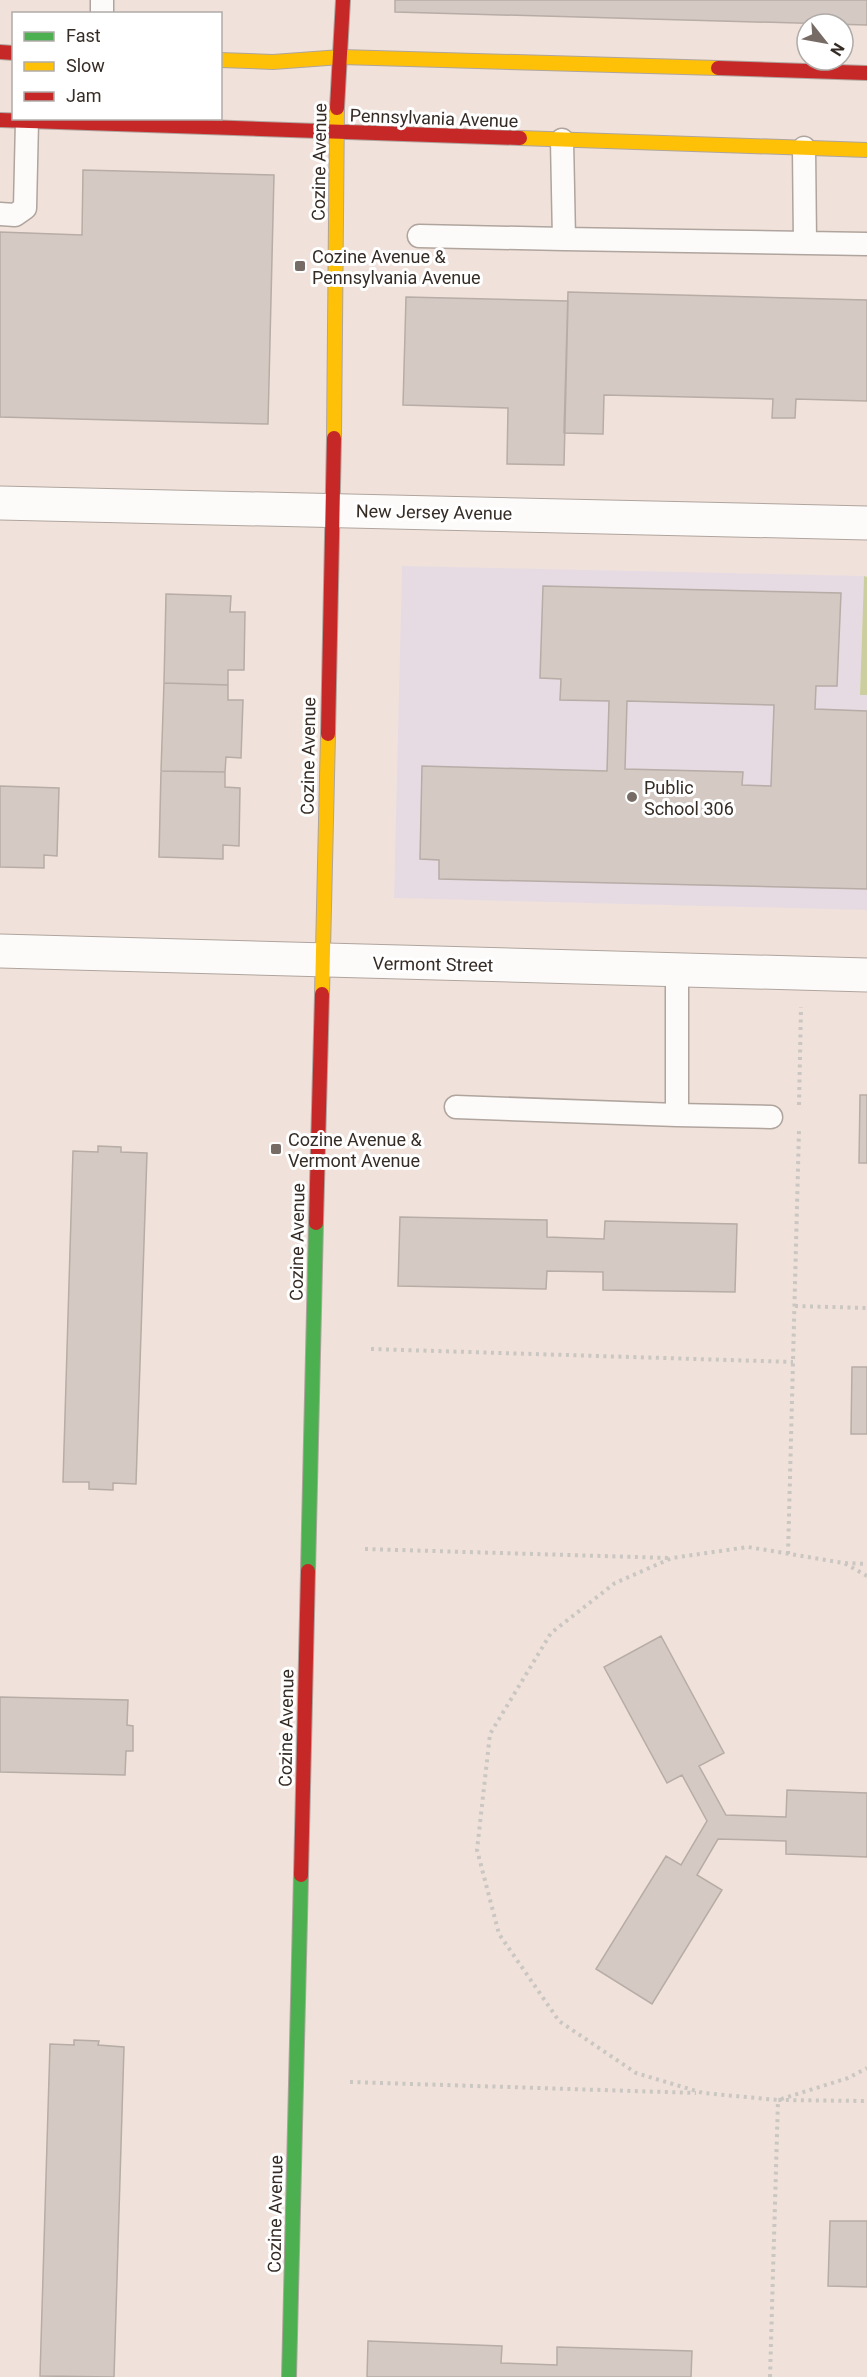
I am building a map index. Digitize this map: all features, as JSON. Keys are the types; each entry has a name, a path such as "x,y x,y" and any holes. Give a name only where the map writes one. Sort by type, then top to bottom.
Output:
{"street":[{"name":"Cozine Avenue","path":"289,2377 333,509 336,133 343,0"},
{"path":"222,60 273,62 341,57 867,73"},
{"name":"Pennsylvania Avenue","path":"0,120 867,150"},
{"name":"New Jersey Avenue","path":"0,503 867,523"},
{"name":"Vermont Street","path":"0,951 867,975"}],"lane":[{"path":"0,214 15,215 25,208 27,121"},
{"path":"562,140 564,239"},
{"path":"804,148 805,243"},
{"path":"420,236 867,244"},
{"path":"677,969 677,1116"},
{"path":"456,1107 677,1116 771,1117"}],"path":[{"path":"799,1110 802,973"},
{"path":"788,1554 799,1121"},
{"path":"795,1306 867,1308"},
{"path":"371,1349 793,1362"},
{"path":"365,1550 672,1558 748,1547 844,1563 867,1564"},
{"path":"672,1558 615,1583 551,1633 490,1734 477,1850 499,1934 559,2021 636,2073 703,2093"},
{"path":"844,1563 867,1576"},
{"path":"778,2100 848,2078 867,2068"},
{"path":"350,2082 703,2093 778,2100 867,2101"},
{"path":"770,2377 778,2100"}],"shaded area":[{"name":"Public School 306","path":"402,566 864,576 860,694 867,695 867,910 394,898"}],"green space":[{"path":"864,576 867,577 867,695 860,695"}],"building":[{"path":"395,0 867,0 867,25 855,25 855,12 795,12 795,23 395,12"},
{"path":"83,170 274,175 268,424 0,417 0,232 82,235"},
{"path":"568,292 867,300 867,401 796,399 795,418 772,418 773,399 604,395 603,434 564,433"},
{"path":"406,297 568,301 564,465 507,464 508,408 403,405"},
{"path":"543,586 841,593 837,686 816,686 815,709 867,711 867,889 439,879 439,860 420,859 422,766 607,771 609,701 560,700 561,679 540,678","holes":["627,701 774,705 771,786 742,785 743,772 625,769"]},
{"path":"166,594 231,596 230,612 245,612 244,670 228,670 228,685 164,683"},
{"path":"164,683 228,685 228,700 243,700 241,758 226,757 225,772 161,771"},
{"path":"161,771 225,772 225,787 240,788 239,846 223,845 223,859 159,857"},
{"path":"0,786 59,788 57,856 44,855 44,868 0,867"},
{"path":"860,1095 867,1095 867,1163 859,1163"},
{"path":"98,1146 121,1147 121,1152 147,1153 136,1484 113,1483 113,1490 89,1489 89,1482 63,1482 73,1151 98,1152"},
{"path":"400,1217 547,1220 547,1237 604,1239 605,1221 737,1224 735,1292 603,1290 603,1272 547,1271 546,1289 398,1286"},
{"path":"852,1367 867,1367 867,1434 851,1434"},
{"path":"661,1636 724,1753 699,1766 726,1815 786,1817 787,1790 867,1793 867,1857 786,1854 786,1841 718,1839 697,1875 722,1890 652,2004 596,1969 666,1856 681,1865 707,1821 682,1775 667,1783 604,1667"},
{"path":"0,1697 128,1700 127,1725 133,1726 133,1751 126,1751 125,1775 0,1772"},
{"path":"74,2040 99,2041 98,2045 124,2047 114,2377 40,2376 50,2044 74,2045"},
{"path":"830,2221 867,2221 867,2287 828,2286"},
{"path":"368,2341 502,2346 501,2363 557,2365 557,2347 692,2351 691,2377 367,2377"}],"traffic: fast":[{"path":"308,1571 316,1223"},
{"path":"289,2377 301,1875"}],"traffic: slow":[{"path":"222,60 273,62 341,57 718,68"},
{"path":"334,438 337,108"},
{"path":"520,138 867,150"},
{"path":"322,994 328,734"}],"traffic: jam":[{"path":"337,108 343,0"},
{"path":"0,52 12,53"},
{"path":"718,68 867,73"},
{"path":"0,120 520,138"},
{"path":"328,734 334,438"},
{"path":"316,1223 322,994"},
{"path":"301,1875 308,1571"}],"place":[{"name":"Cozine Avenue & Pennsylvania Avenue","path":"300,266"},
{"name":"Public School 306","path":"632,797"},
{"name":"Cozine Avenue & Vermont Avenue","path":"276,1149"}]}
